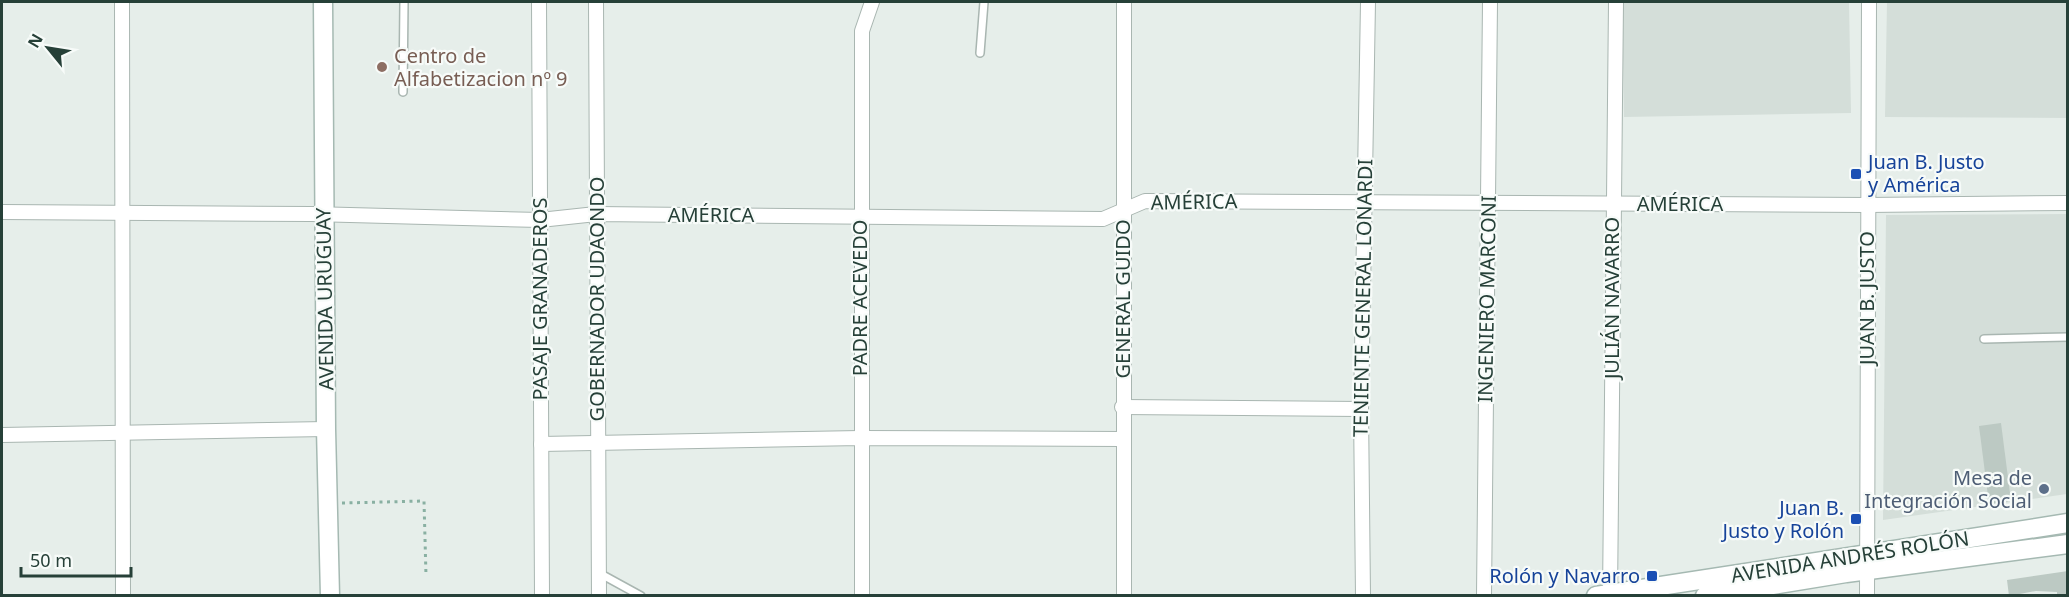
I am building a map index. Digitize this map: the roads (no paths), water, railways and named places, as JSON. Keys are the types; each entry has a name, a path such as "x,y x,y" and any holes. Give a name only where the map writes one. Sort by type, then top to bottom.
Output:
{"main road":[{"name":"AVENIDA URUGUAY","path":"323,2 326,429 330,596"},
{"name":"AVENIDA ANDRÉS ROLÓN","path":"1705,596 2067,523"},
{"name":"AVENIDA ANDRÉS ROLÓN","path":"1605,595 1868,563 2067,544"}],"street":[{"path":"122,2 123,596"},
{"name":"PASAJE GRANADEROS","path":"539,2 542,596"},
{"name":"GOBERNADOR UDAONDO","path":"596,2 599,596"},
{"name":"PADRE ACEVEDO","path":"862,596 860,216 862,31 872,2"},
{"name":"GENERAL GUIDO","path":"1124,2 1122,407 1124,596"},
{"name":"TENIENTE GENERAL LONARDI","path":"1363,596 1361,409 1368,2"},
{"name":"INGENIERO MARCONI","path":"1484,596 1490,2"},
{"name":"JULIÁN NAVARRO","path":"1605,595 1616,2"},
{"name":"JUAN B. JUSTO","path":"1868,596 1869,2"},
{"name":"AMÉRICA","path":"2,212 540,220 596,214 1103,219 1145,201 1867,205 2067,203"},
{"path":"1122,407 1361,409"},
{"path":"2,435 123,435 326,429"},
{"path":"541,444 860,438 1122,439"}],"lane":[{"path":"403,92 404,2"},
{"path":"980,53 984,2"},
{"path":"1984,339 2067,337"},
{"path":"599,573 641,596"}],"place":[{"name":"Centro de Alfabetizacion nº 9","path":"382,67"},
{"name":"Juan B. Justo y América","path":"1856,174"},
{"name":"Mesa de Integración Social","path":"2044,489"},
{"name":"Juan B. Justo y Rolón","path":"1856,519"},
{"name":"Rolón y Navarro","path":"1652,576"}]}
